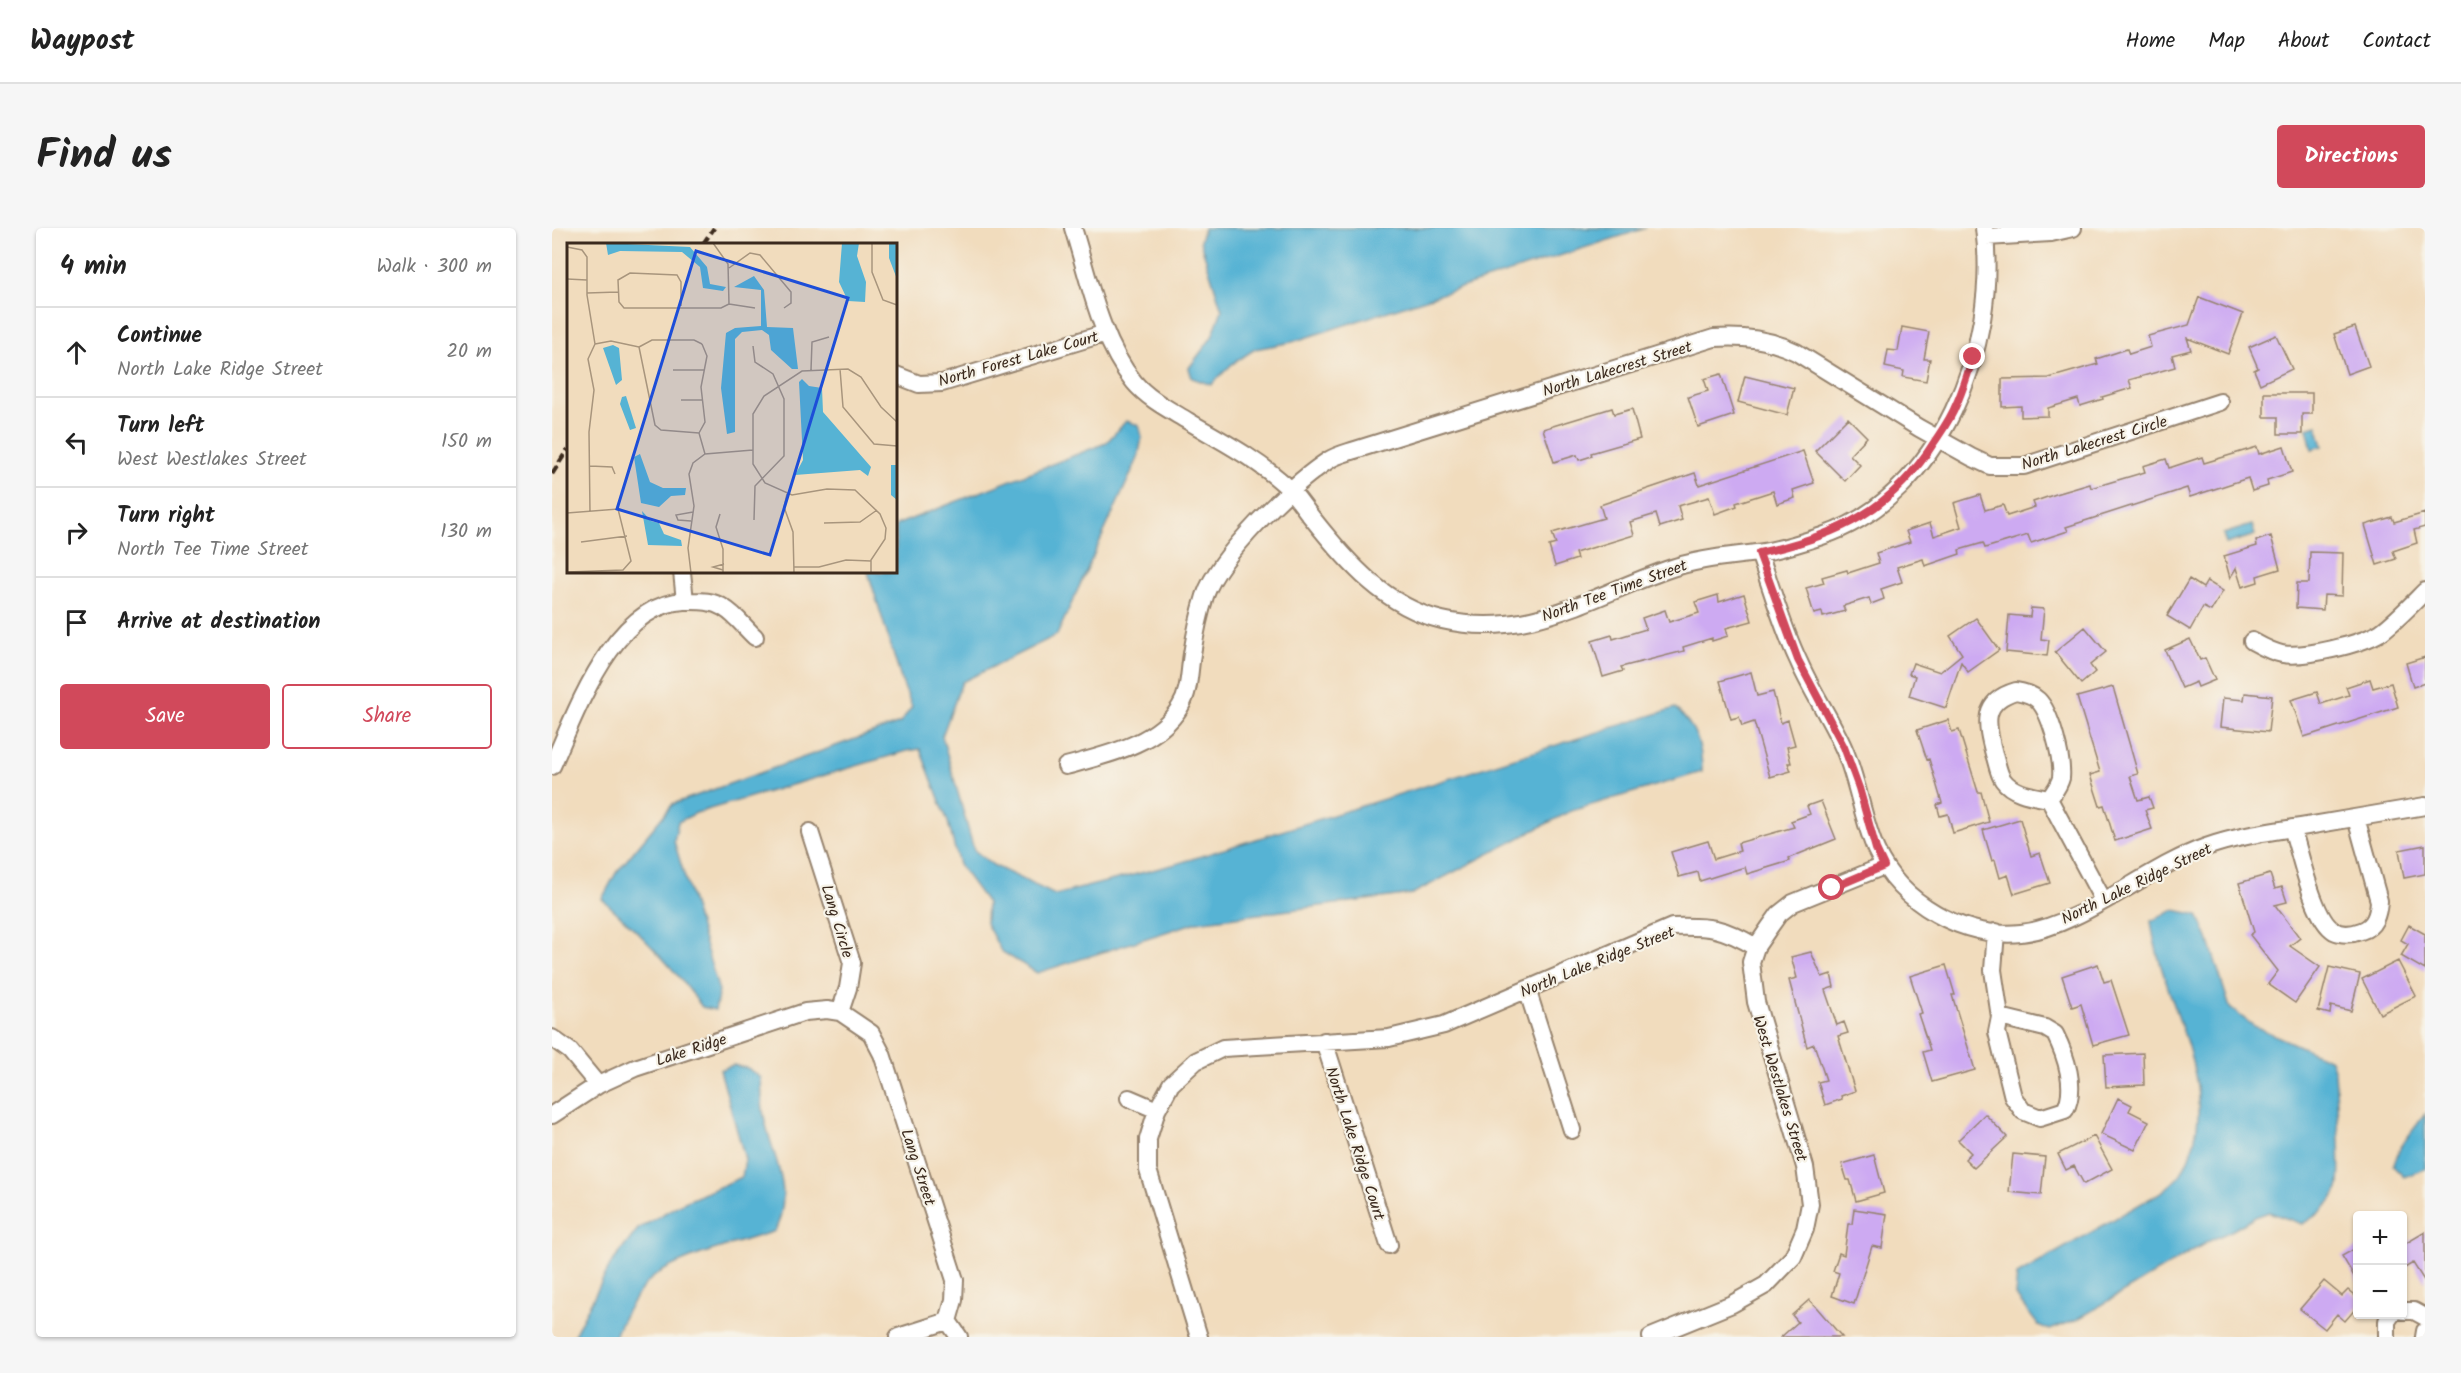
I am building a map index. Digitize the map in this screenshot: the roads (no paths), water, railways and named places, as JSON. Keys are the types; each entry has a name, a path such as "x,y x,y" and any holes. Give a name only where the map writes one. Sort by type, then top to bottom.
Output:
{"street":[{"name":"North Tee Time Street","path":"1073,228 1106,333 1116,355 1136,384 1158,403 1259,464 1291,490 1347,559 1377,589 1415,610 1442,620 1483,624 1517,624 1556,615 1693,561 1759,553 1825,535 1851,523 1907,481 1938,437 1956,406 1976,348 1982,320 1986,274 1985,232 2051,233 2073,228"},
{"name":"North Forest Lake Court","path":"897,375 918,384 942,382 1106,333"},
{"name":"North Lakecrest Street","path":"1291,490 1331,459 1354,450 1714,338 1738,336 1779,343 1919,428 1938,437"},
{"name":"North Lakecrest Circle","path":"1938,437 1990,466 2024,466 2220,402"},
{"path":"1066,766 1129,748 1170,720 1180,708 1187,693 1192,655 1205,596 1214,574 1229,554 1291,490"},
{"path":"1756,947 1779,914 1793,903 1884,866 1876,849 1859,788 1844,747 1798,660 1759,553"},
{"path":"682,573 685,601"},
{"path":"2252,641 2283,654 2315,652 2345,646 2379,633 2400,617 2425,591"},
{"path":"552,766 594,674 632,623 655,608 685,601 706,600 725,609 755,637"},
{"path":"2016,691 2029,694 2039,701 2047,712 2061,763 2061,777 2049,799 2027,795 2015,789 2004,781 2000,773 1988,733 1988,722 1990,709 2004,694 2016,691"},
{"path":"2049,799 2103,900"},
{"name":"North Lake Ridge Street","path":"1884,866 1909,896 1940,916 1968,928 2021,933 2047,926 2103,900 2204,847 2250,833 2425,806"},
{"path":"2292,828 2318,908 2325,922 2335,931 2351,934 2365,930 2375,921 2379,902 2356,818"},
{"name":"Lang Circle","path":"810,832 852,963 848,988 840,1012"},
{"name":"North Lake Ridge Street","path":"1200,1337 1148,1170 1148,1139 1157,1110 1171,1084 1196,1061 1223,1048 1389,1038 1444,1025 1672,927 1703,926 1730,932 1756,947"},
{"path":"1996,932 1993,970 2000,1017 1997,1032 2013,1097 2023,1111 2040,1118 2065,1110 2071,1095 2070,1080 2055,1034 2045,1028 2000,1017"},
{"name":"West Westlakes Street","path":"1651,1337 1732,1304 1766,1285 1793,1257 1805,1229 1810,1203 1805,1167 1756,1002 1752,962 1756,947"},
{"path":"1527,989 1572,1130"},
{"name":"Lake Ridge","path":"552,1115 598,1085 635,1068 805,1012 827,1010 840,1012"},
{"name":"Lang Street","path":"840,1012 871,1033 882,1054 955,1280 954,1300 948,1321"},
{"path":"552,1038 570,1051 598,1085"},
{"name":"North Lake Ridge Court","path":"1324,1041 1389,1245"},
{"path":"1129,1098 1157,1110"},
{"path":"2407,1311 2414,1311 2425,1317"},
{"path":"2387,1337 2388,1319"},
{"path":"898,1337 948,1321 959,1337"},
{"path":"2424,1337 2425,1331"}],"water":[{"path":"1204,228 1646,228 1292,342 1255,349 1232,364 1211,385 1192,378 1189,368 1212,337 1222,310 1200,241"},
{"path":"1126,421 1139,425 1142,437 1138,458 1057,635 962,682 942,736 974,850 993,865 1055,895 1176,864 1675,708 1693,729 1701,753 1702,772 1571,811 1412,894 1197,922 1037,973 1001,951 986,923 987,903 959,865 948,822 920,749 907,751 696,813 678,822 674,841 719,991 715,1010 702,1007 655,950 602,899 616,873 673,804 900,723 912,707 868,573 897,573 897,525 1106,443"},
{"path":"2317,425 2323,446 2312,449 2307,428"},
{"path":"2252,525 2255,535 2226,544 2223,534"},
{"path":"2174,910 2198,915 2208,938 2230,1008 2254,1026 2331,1060 2335,1072 2339,1134 2338,1189 2323,1209 2302,1224 2269,1212 2255,1217 2207,1242 2078,1319 2050,1330 2038,1325 2015,1295 2017,1275 2163,1191 2182,1172 2195,1140 2198,1109 2195,1077 2188,1046 2157,952 2151,921"},
{"path":"733,1065 747,1068 761,1078 763,1111 782,1187 781,1215 775,1231 693,1257 662,1271 651,1279 635,1298 615,1337 573,1337 611,1264 638,1229 678,1205 742,1177 745,1159 720,1070"},
{"path":"2425,1114 2425,1169 2404,1177 2393,1166 2401,1146"}],"railway":[{"path":"704,243 714,228"},
{"path":"552,474 567,451"}]}
